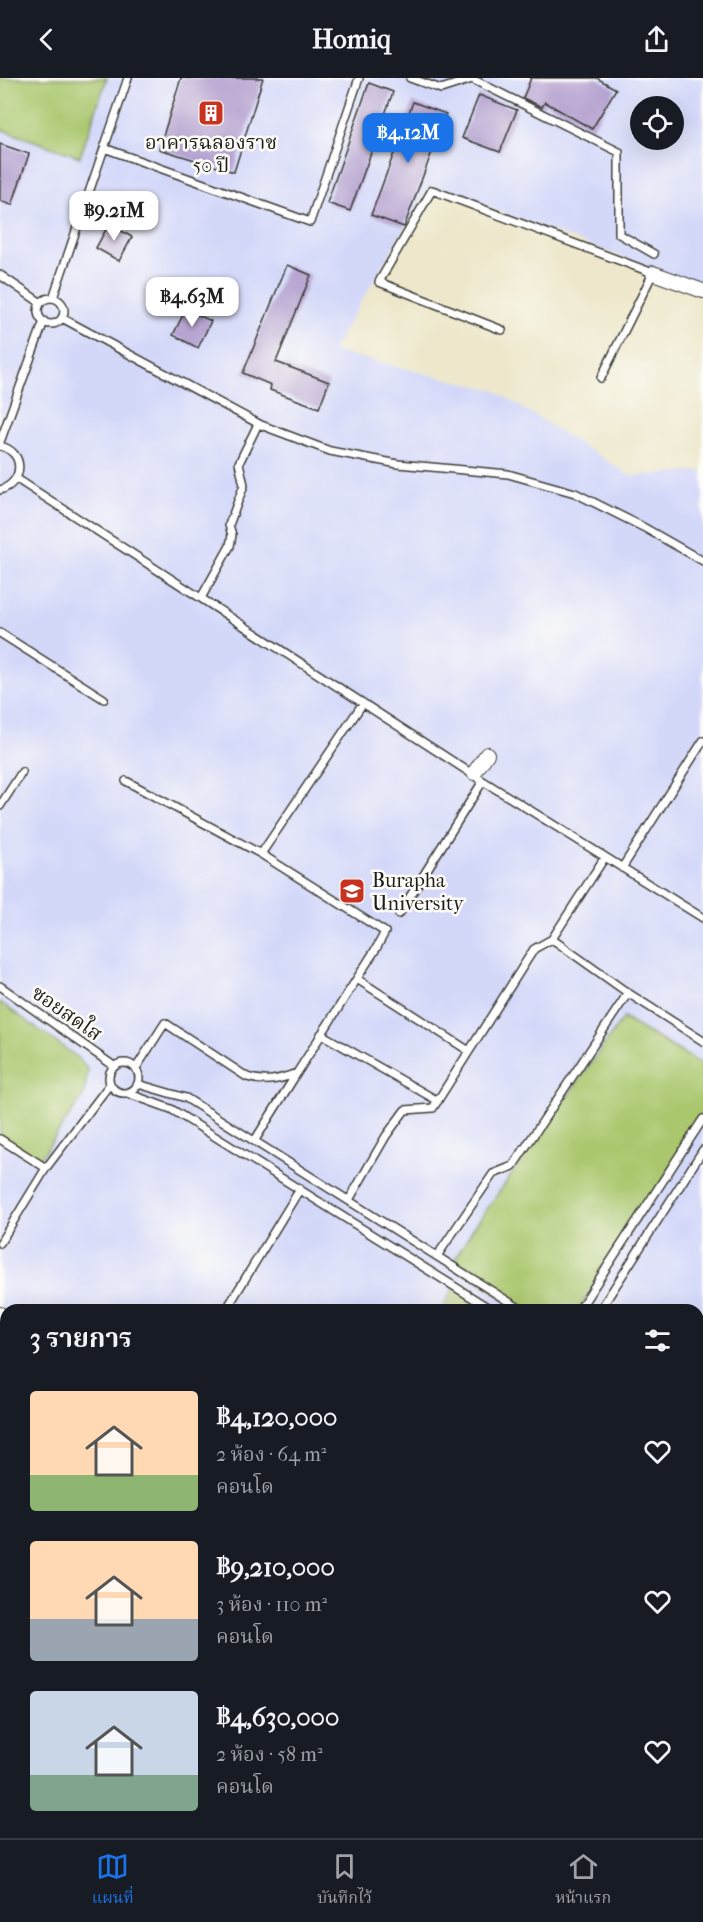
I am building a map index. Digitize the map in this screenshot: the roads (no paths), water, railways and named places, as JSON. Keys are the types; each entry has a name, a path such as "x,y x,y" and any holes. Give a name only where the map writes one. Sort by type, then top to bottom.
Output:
{"street":[{"path":"653,273 703,291"},
{"path":"478,777 487,754"}],"lane":[{"path":"41,303 53,298 128,78"},
{"path":"104,148 310,222 359,78"},
{"path":"410,78 441,89 472,79 619,152 619,234 654,254"},
{"path":"502,330 379,282 432,190 653,273 601,378"},
{"path":"0,275 41,303"},
{"path":"53,298 63,306 62,318"},
{"path":"0,490 8,488 17,478 20,463 11,450 0,444 44,321 39,311 41,303"},
{"path":"44,321 54,323 62,318"},
{"path":"62,318 258,424 330,451 398,464 508,474 575,493 643,526 703,561"},
{"path":"201,598 230,546 232,535 229,525 244,485 239,463 258,424"},
{"path":"17,478 478,777 703,918"},
{"path":"0,633 104,699"},
{"path":"261,854 363,703"},
{"path":"622,868 703,741"},
{"path":"0,806 22,772"},
{"path":"399,914 478,777"},
{"path":"126,781 261,854 385,932 255,1140"},
{"path":"349,1200 386,1136 405,1110 433,1108 534,949 552,939 605,857"},
{"path":"552,939 628,993 703,1041"},
{"path":"357,979 469,1051"},
{"name":"ซอยสดใส","path":"0,986 114,1066 123,1063 136,1068"},
{"path":"437,1256 493,1174 513,1166 628,993"},
{"path":"126,1094 138,1084 139,1076 136,1068 165,1023 247,1077 261,1082 274,1081 297,1073"},
{"path":"321,1034 438,1101"},
{"path":"114,1066 109,1074 110,1084 117,1092 171,1109 482,1304"},
{"path":"0,1243 46,1168 110,1084"},
{"path":"138,1084 186,1098 513,1304"},
{"path":"583,1304 703,1119"},
{"path":"0,1139 46,1168"},
{"path":"604,1304 703,1150"},
{"path":"230,1304 300,1189"}],"place":[{"name":"อาคารฉลองราช 50 ปี","path":"211,113"},
{"name":"Burapha University","path":"352,891"}]}
